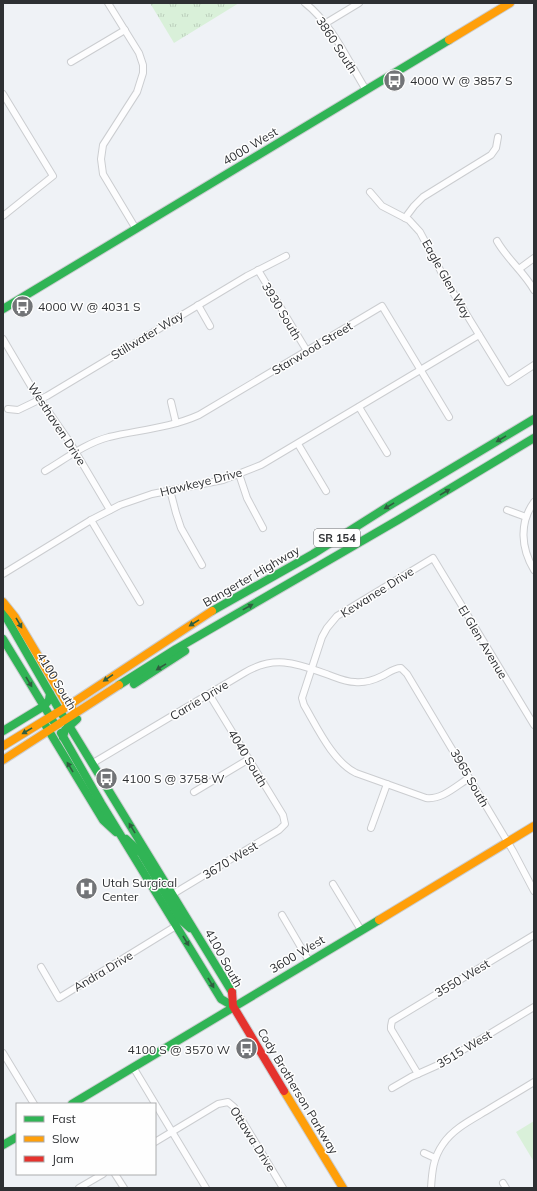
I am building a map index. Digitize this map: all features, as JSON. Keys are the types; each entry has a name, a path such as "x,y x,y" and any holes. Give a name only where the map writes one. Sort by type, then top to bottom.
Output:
{"main road":[{"name":"4000 West","path":"3,309 510,3"},
{"name":"Bangerter Highway","path":"3,746 51,717 195,622 313,554 385,508 534,419"},
{"name":"Bangerter Highway","path":"3,760 49,730 68,722 83,708 202,633 283,588 534,438"},
{"path":"63,737 68,722 77,719 176,657 192,644 212,620 306,564 313,554"},
{"path":"3,602 15,617 68,706 75,709 83,708"},
{"name":"4100 South","path":"3,612 50,694 232,992 233,1006"},
{"name":"4100 South","path":"3,639 220,999 233,1006"},
{"path":"3,731 44,706 49,700 50,694"},
{"path":"41,723 49,730 103,820 136,847 141,853 181,920 198,935"},
{"name":"3600 West","path":"74,1103 534,826"},
{"name":"Cody Brotherson Parkway","path":"233,1006 342,1188"},
{"path":"3,1146 16,1138"}],"street":[{"path":"108,3 125,30 143,65 142,77 137,92 105,140 101,159 102,170 105,177 136,229"},
{"name":"3860 South","path":"305,3 326,23 366,90"},
{"path":"326,23 359,3"},
{"path":"72,62 125,30"},
{"path":"3,94 53,176 3,216"},
{"path":"405,218 423,197 491,155 496,148 498,137"},
{"name":"Eagle Glen Way","path":"370,192 379,203 405,218 418,228 425,238 444,277 508,382 534,365"},
{"path":"497,241 534,290"},
{"name":"Stillwater Way","path":"8,409 18,410 40,399 247,276 286,256"},
{"path":"519,269 534,258"},
{"name":"3930 South","path":"258,270 307,351"},
{"path":"198,305 210,326"},
{"name":"Starwood Street","path":"44,471 98,441 110,437 176,424 206,412 382,306 421,370"},
{"name":"Hawkeye Drive","path":"3,574 91,520 136,499 170,490 218,481 268,462 479,334"},
{"name":"Westhaven Drive","path":"3,339 76,453 110,510"},
{"path":"421,370 449,417"},
{"path":"170,402 176,424"},
{"path":"359,407 387,453"},
{"path":"298,444 326,491"},
{"path":"239,474 248,498 264,528"},
{"path":"170,490 181,528 202,565"},
{"path":"534,502 526,516 523,534 526,553 534,570"},
{"path":"507,510 526,516"},
{"path":"91,520 140,602"},
{"name":"Kewanee Drive","path":"432,558 334,619 322,637 302,697 302,702 335,756 344,766 352,771 422,797 434,798 443,795 469,778"},
{"name":"El Glen Avenue","path":"432,558 534,725"},
{"name":"Carrie Drive","path":"93,763 249,670 263,664 288,662 343,680 358,682 373,680 395,669 401,668"},
{"name":"3965 South","path":"401,668 407,674 507,842 534,891"},
{"name":"4040 South","path":"209,694 282,815 285,824"},
{"path":"194,792 248,759"},
{"path":"371,828 387,784"},
{"name":"3670 West","path":"173,894 280,830 285,824"},
{"path":"333,884 361,930"},
{"path":"282,915 309,961"},
{"name":"Andra Drive","path":"41,968 59,998 176,926"},
{"name":"3550 West","path":"418,1074 393,1032 391,1024 396,1018 534,935"},
{"name":"3515 West","path":"392,1088 438,1065 534,1007"},
{"path":"3,1053 33,1103"},
{"path":"133,1067 155,1103"},
{"path":"431,1188 432,1169 435,1158 446,1139 457,1129 534,1082"},
{"name":"Ottawa Drive","path":"156,1141 221,1103 230,1103 283,1188"},
{"path":"156,1105 206,1188"},
{"path":"424,1153 435,1158"},
{"path":"79,1188 101,1175"},
{"path":"116,1175 124,1188"}],"green space":[{"path":"150,3 239,3 174,43"},
{"path":"534,1121 534,1162 516,1132"}],"traffic: fast":[{"path":"3,309 449,40"},
{"path":"212,611 313,554 392,504 534,419"},
{"path":"119,685 176,649 398,520 534,438"},
{"path":"3,612 60,711 232,992"},
{"path":"3,639 53,721"},
{"path":"134,684 185,651"},
{"path":"3,731 44,706 49,700 50,694"},
{"path":"63,737 65,730 77,719"},
{"path":"46,726 103,820 116,832"},
{"path":"61,733 101,803 221,999 233,1006"},
{"path":"126,839 141,853 181,920 190,928"},
{"path":"74,1103 379,920"},
{"path":"3,1145 16,1138"}],"traffic: slow":[{"path":"449,40 510,3"},
{"path":"3,602 15,617 68,706 72,708"},
{"path":"3,746 68,706 212,611"},
{"path":"3,760 119,685"},
{"path":"379,920 534,826"},
{"path":"284,1091 343,1188"}],"traffic: jam":[{"path":"232,992 233,1006 284,1091"}],"place":[{"name":"4000 W @ 3857 S","path":"395,80"},
{"name":"4000 W @ 4031 S","path":"22,306"},
{"name":"4100 S @ 3758 W","path":"106,778"},
{"name":"Utah Surgical Center","path":"86,889"},
{"name":"4100 S @ 3570 W","path":"246,1049"}]}
